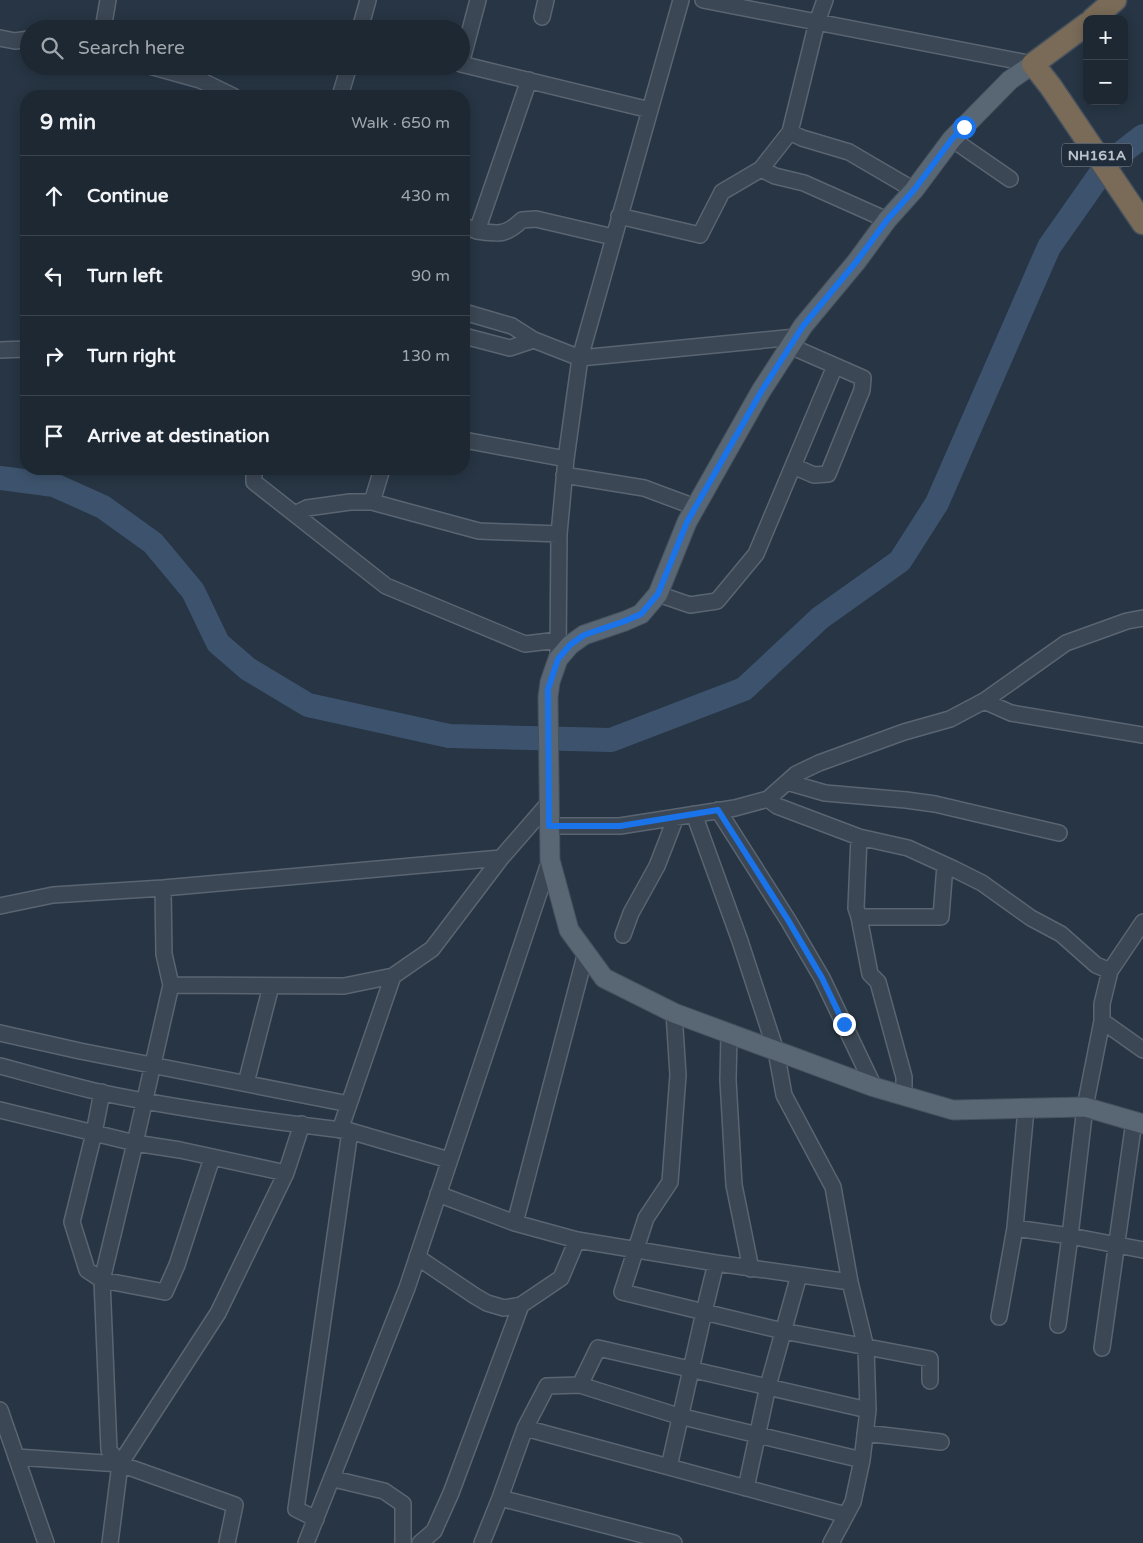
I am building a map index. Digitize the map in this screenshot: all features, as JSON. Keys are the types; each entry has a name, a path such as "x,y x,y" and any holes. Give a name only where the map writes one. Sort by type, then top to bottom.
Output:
{"highway":[{"path":"1098,15 1115,0"},
{"path":"1033,64 1083,27"},
{"name":"NH161A","path":"1033,64 1051,87 1143,223"}],"main road":[{"path":"1033,64 1010,80 952,139 914,190 887,220 857,261 803,326 761,392 695,507 658,594 641,614 584,635 570,645 558,659 550,682 548,698 550,860 569,930 604,978 674,1013 874,1087 953,1110 1084,1107 1139,1122"}],"street":[{"path":"105,20 108,0"},
{"path":"362,20 368,0"},
{"path":"470,30 478,0"},
{"path":"542,17 546,0"},
{"path":"558,659 559,534 564,475 580,358 681,0"},
{"path":"703,0 744,4 818,22 1033,64"},
{"path":"619,216 700,235 722,192 761,169 790,132 825,0"},
{"path":"0,38 20,40"},
{"path":"470,66 650,110"},
{"path":"182,75 200,80 210,90"},
{"path":"342,90 346,75"},
{"path":"529,80 471,229 499,234 511,230 522,220 536,219 613,237"},
{"path":"790,132 802,138 849,152 914,190"},
{"path":"952,139 1010,179"},
{"path":"761,169 776,176 804,183 887,220"},
{"path":"470,314 512,326 534,340 580,358 794,341 835,366 863,378 862,390 828,474 814,474 793,466"},
{"path":"470,338 510,348 534,340"},
{"path":"0,350 20,350"},
{"path":"658,594 690,605 717,601 756,554 835,366"},
{"path":"470,441 566,459"},
{"path":"254,475 254,482 386,586 525,644 558,640"},
{"path":"372,502 380,475"},
{"path":"564,475 644,488 695,507"},
{"path":"295,514 307,508 350,502 372,502 479,531 559,534"},
{"path":"549,826 620,826 718,810 768,799 796,774 819,763 904,732 950,719 984,701 1066,643 1127,621 1143,618"},
{"path":"984,701 1011,713 1143,735"},
{"path":"787,782 825,793 935,804 1059,833"},
{"path":"768,799 777,806 859,837 908,848 982,883 1031,918 1061,934 1096,965 1110,971"},
{"path":"171,985 344,986 393,976 432,949 501,858 548,804"},
{"path":"718,810 788,920 822,978 874,1087"},
{"path":"694,814 740,941 776,1051 784,1096 833,1187 850,1282 866,1348 868,1410 862,1460 853,1502 831,1543"},
{"path":"623,935 631,913 657,866 676,817"},
{"path":"859,837 856,908 860,916 870,974 878,982 904,1077 904,1095"},
{"path":"0,906 53,895 163,888 501,858"},
{"path":"306,1543 407,1288 550,860"},
{"path":"860,916 941,917 945,865"},
{"path":"120,1464 109,1450 102,1280 154,1065 171,985 164,954 163,888"},
{"path":"1058,1325 1084,1107 1102,1021 1102,1004 1110,971 1143,922"},
{"path":"515,1223 586,952"},
{"path":"316,1519 296,1509 345,1131 349,1104 393,976"},
{"path":"246,1083 271,986"},
{"path":"674,1013 678,1075 670,1182 646,1218 622,1292 783,1331 866,1348 930,1358 930,1381"},
{"path":"1102,1021 1143,1050"},
{"path":"0,1033 349,1104"},
{"path":"729,1034 728,1080 734,1185 750,1269"},
{"path":"0,1066 145,1101 238,1118 302,1124 345,1131 449,1160"},
{"path":"102,1092 72,1222 87,1270 102,1280 165,1292 177,1265 212,1158"},
{"path":"999,1317 1015,1228 1026,1108"},
{"path":"0,1110 135,1143 286,1174"},
{"path":"1102,1348 1117,1245 1139,1122"},
{"path":"110,1543 120,1464 218,1313 286,1174 302,1124"},
{"path":"438,1194 515,1223 577,1240 716,1264 850,1282"},
{"path":"1015,1228 1143,1250"},
{"path":"417,1257 487,1303 504,1308 521,1305 561,1278 577,1240"},
{"path":"669,1467 689,1370 716,1264"},
{"path":"746,1488 768,1386 799,1275"},
{"path":"420,1543 434,1531 451,1493 521,1305"},
{"path":"580,1385 598,1348 868,1410"},
{"path":"482,1543 525,1428 547,1386 580,1385 680,1416 862,1460"},
{"path":"0,1410 46,1543"},
{"path":"525,1428 846,1515"},
{"path":"865,1434 941,1442"},
{"path":"16,1457 120,1464 235,1505 227,1543"},
{"path":"334,1475 338,1480 384,1491 403,1504 403,1543"},
{"path":"500,1498 674,1543"}],"waterway":[{"path":"0,478 54,485 103,507 153,543 193,591 218,643 248,669 308,705 449,736 611,740 744,689 820,618 900,561 937,503 1049,247 1108,163 1143,136"}],"route":[{"path":"844,1024 822,978 788,920 718,810 620,826 549,826 548,689 558,659 570,645 584,635 641,614 658,594 687,522 761,392 803,326 857,261 887,220 914,190 952,139 964,127"}]}
